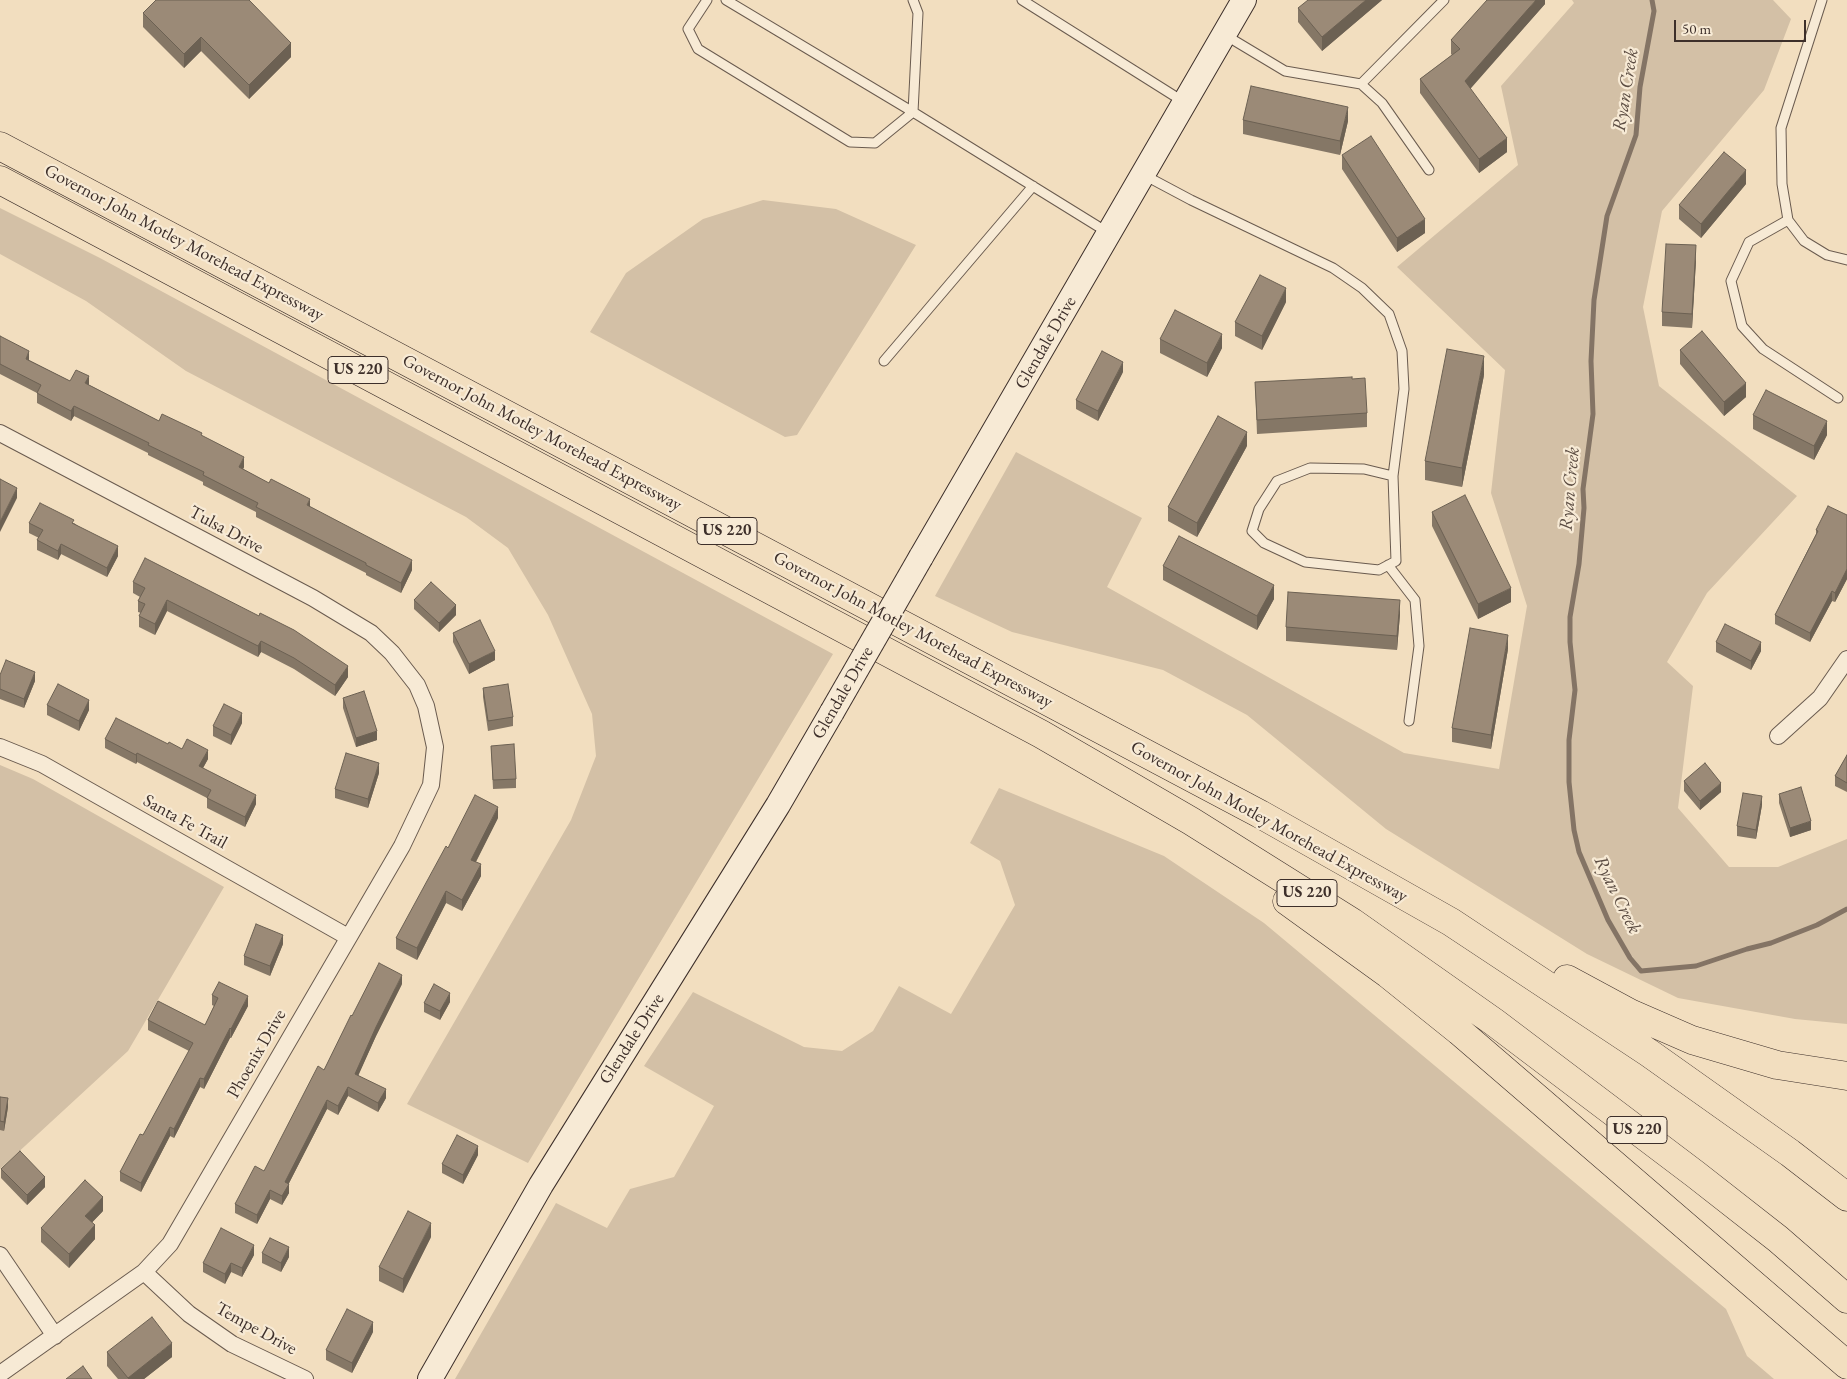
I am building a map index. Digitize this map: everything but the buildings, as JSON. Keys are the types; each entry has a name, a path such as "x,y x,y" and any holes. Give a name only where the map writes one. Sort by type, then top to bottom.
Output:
{"highway":[{"name":"Governor John Motley Morehead Expressway","path":"0,146 1251,809 1451,922"},
{"name":"Governor John Motley Morehead Expressway","path":"0,180 1032,729 1191,821 1352,922 1494,1022 1695,1174 1778,1240 1847,1299"},
{"path":"1191,821 1218,854 1297,908 1380,969 1459,1031 1847,1365"},
{"path":"1451,922 1503,938 1595,995 1666,1030 1758,1060 1803,1070 1847,1076"},
{"name":"US 220","path":"1451,922 1649,1053 1790,1153 1847,1197"}],"street":[{"name":"Glendale Drive","path":"430,1379 542,1185 778,805 1144,174 1223,33 1244,0"},
{"name":"Tulsa Drive","path":"0,433 321,603 371,633 392,653 417,685"},
{"path":"1778,736 1820,698 1847,660"},
{"name":"Phoenix Drive","path":"0,1374 144,1272 170,1244 402,846 431,785 435,747 426,706 417,685"},
{"name":"Santa Fe Trail","path":"0,746 42,764 348,937"},
{"path":"0,1255 55,1336"},
{"name":"Tempe Drive","path":"144,1272 189,1314 232,1344 305,1379"}],"lane":[{"path":"707,0 688,29 698,49 850,142 875,143 913,112 918,13 914,0"},
{"path":"726,0 913,112 1109,234"},
{"path":"1022,0 1184,102"},
{"path":"1361,84 1444,0"},
{"path":"1822,0 1782,128 1782,184 1788,220 1804,241 1827,255 1847,260"},
{"path":"1223,33 1285,71 1361,84 1382,103 1429,170"},
{"path":"1144,174 1191,200 1333,268 1362,288 1389,314 1402,351 1404,389 1392,476 1396,561 1379,570 1305,562 1264,542 1252,531 1259,509 1277,481 1310,468 1364,469 1392,476"},
{"path":"884,361 1033,186"},
{"path":"1788,220 1750,242 1731,281 1742,326 1763,349 1838,398"},
{"path":"1388,565 1415,600 1419,646 1409,721"}],"shaded area":[{"path":"1572,0 1773,0 1791,19 1764,90 1662,211 1643,307 1659,386 1797,496 1707,593 1667,662 1693,686 1678,808 1729,867 1778,867 1847,839 1847,1024 1795,1019 1678,998 1587,954 1386,829 1247,715 1163,670 1012,632 935,596 1016,452 1142,518 1107,587 1404,753 1499,769 1527,606 1491,493 1505,370 1397,267 1518,165 1501,86 1574,3"},
{"path":"763,200 836,209 916,245 797,435 785,437 590,332 626,273 703,219"},
{"path":"0,208 100,258 833,654 528,1163 407,1104 571,820 596,756 592,714 548,615 508,548 466,517 186,371 86,301 0,254"},
{"path":"0,765 33,779 224,887 128,1051 0,1169"},
{"path":"999,788 1164,856 1264,923 1726,1309 1747,1356 1774,1379 455,1379 556,1203 607,1228 630,1189 674,1177 714,1106 644,1066 693,992 804,1047 842,1051 873,1031 899,986 951,1014 1015,905 1000,861 970,843"}],"waterway":[{"name":"Ryan Creek","path":"1652,0 1654,11 1640,87 1636,135 1607,216 1594,300 1591,361 1593,414 1583,489 1584,508 1579,564 1570,617 1570,642 1575,690 1569,740 1569,782 1574,830 1579,852 1608,920 1630,958 1641,971 1696,966 1771,943 1817,925 1847,909"}]}
